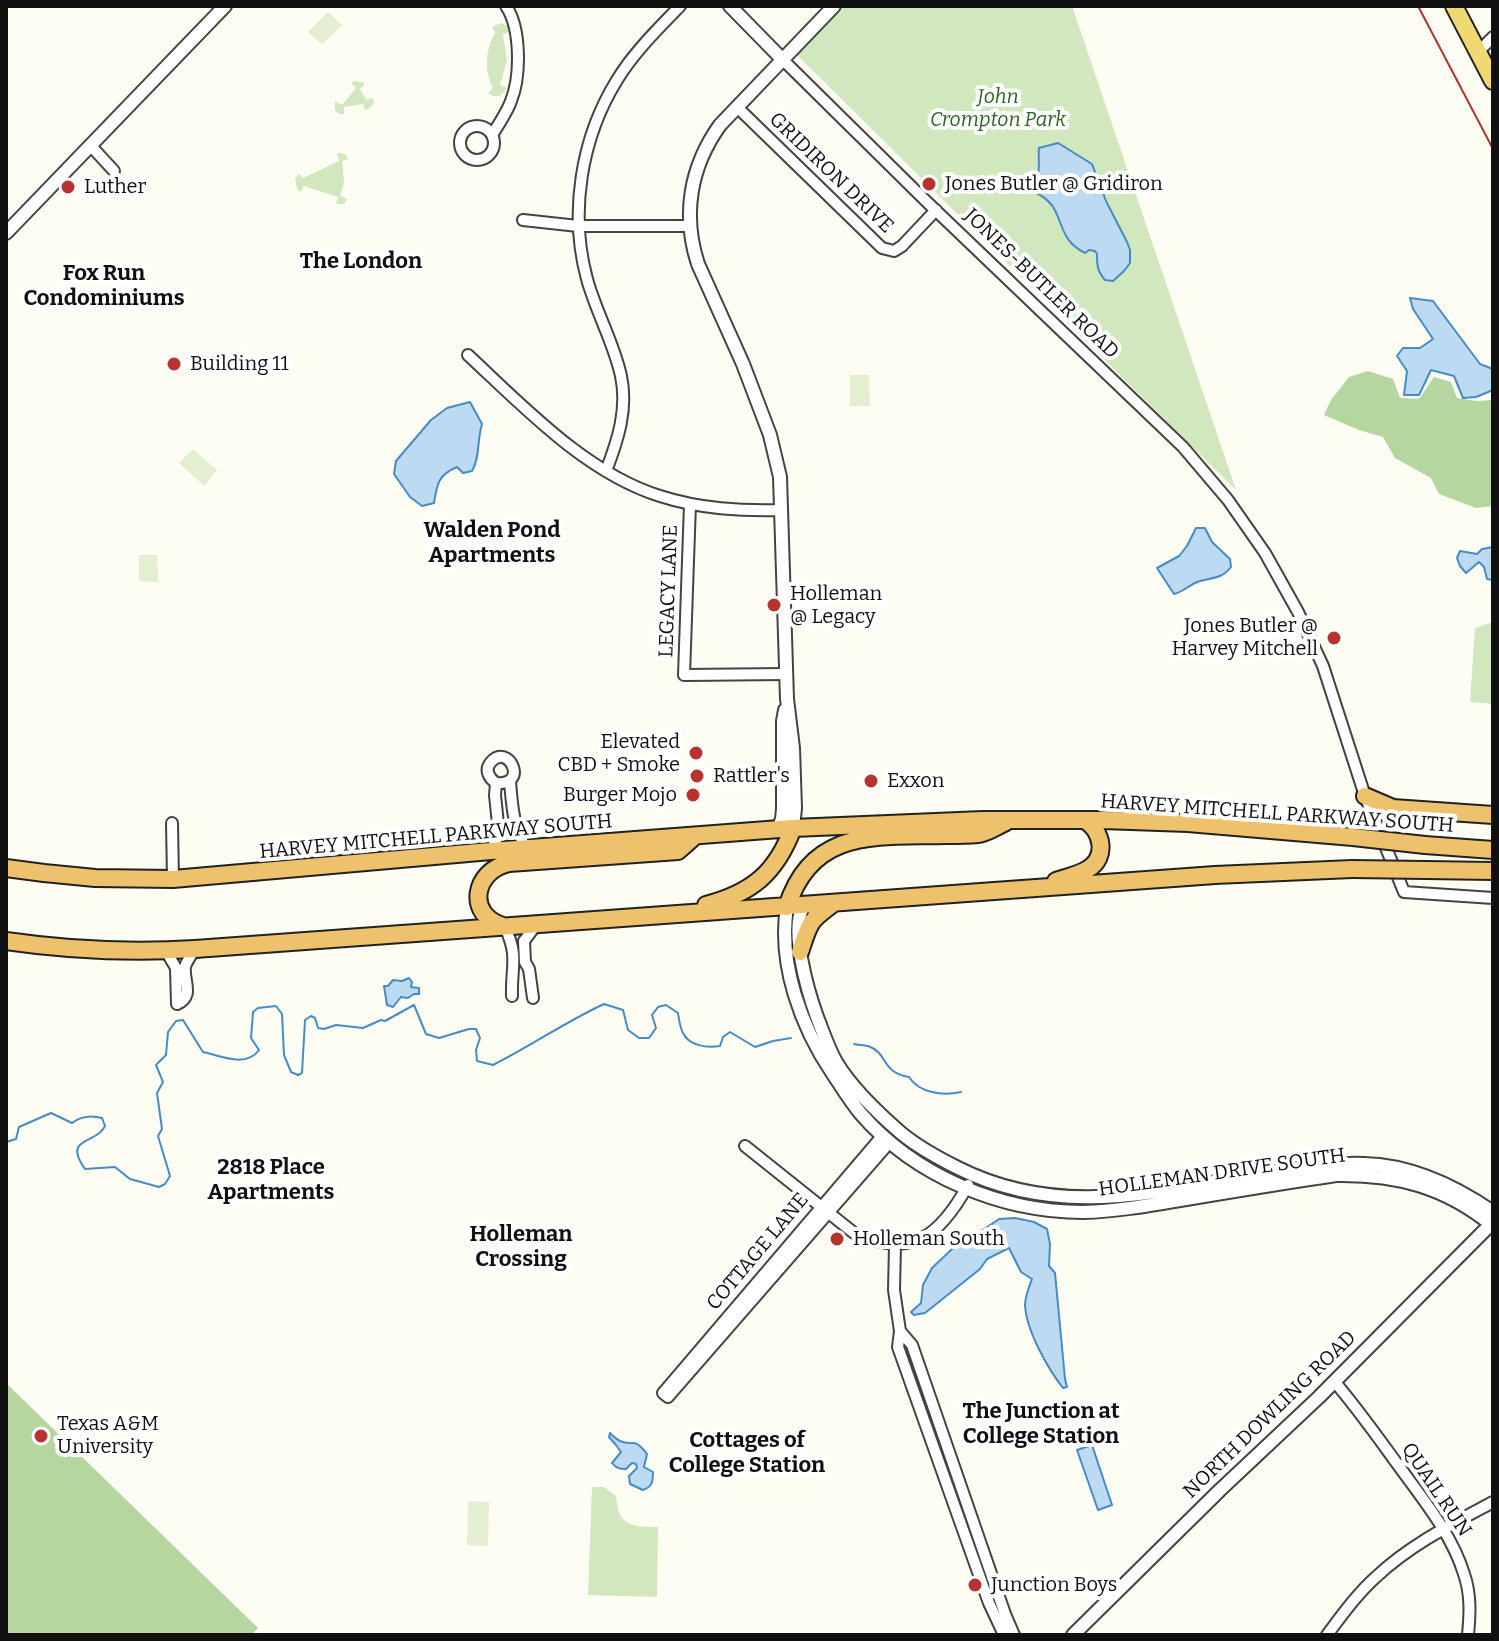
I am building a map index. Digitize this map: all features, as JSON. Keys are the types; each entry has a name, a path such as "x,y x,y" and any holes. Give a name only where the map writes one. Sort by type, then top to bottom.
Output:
{"highway":[{"path":"1365,796 1393,808 1493,815"},
{"path":"796,906 794,887 802,873 813,860 839,845 871,838 980,834 1011,819"},
{"name":"HARVEY MITCHELL PARKWAY SOUTH","path":"6,868 95,878 173,879 785,829 1011,819 1188,823 1493,850"},
{"path":"1035,888 1083,872 1097,861 1101,841 1093,825 1085,820"},
{"path":"670,915 745,892 773,868 787,845 785,829"},
{"path":"505,927 492,923 479,903 480,883 487,873 498,866 678,851 695,836"},
{"path":"6,941 87,949 166,951 1215,875 1352,869 1493,871"},
{"path":"800,952 809,924 834,903"}],"main road":[{"path":"1454,6 1493,81"}],"street":[{"path":"6,233 225,6"},
{"path":"492,135 512,99 518,71 517,37 512,15 506,6"},
{"path":"606,471 621,423 622,378 587,279 578,226 584,164 591,134 616,81 649,38 680,6"},
{"name":"JONES-BUTLER ROAD","path":"730,6 936,210 1183,447 1228,500 1265,553 1298,612 1323,666 1365,796 1404,892 1493,898"},
{"path":"785,829 795,808 787,699 780,477 770,435 743,364 698,264 689,226 690,195 699,161 713,136 834,6"},
{"path":"1478,52 1493,37"},
{"name":"GRIDIRON DRIVE","path":"737,107 882,248 894,251 902,246 936,210"},
{"path":"91,146 114,171"},
{"path":"523,220 578,226 689,226"},
{"path":"468,355 554,433 606,471 658,496 690,504 782,510"},
{"name":"LEGACY LANE","path":"690,504 684,675 786,674"},
{"path":"506,758 512,762 514,775 510,781 496,783 487,773 488,766 492,760 506,758"},
{"path":"510,781 517,833 526,848"},
{"path":"491,851 499,834 496,783"},
{"path":"172,823 173,879"},
{"name":"HOLLEMAN DRIVE SOUTH","path":"796,906 800,952 811,1001 836,1062 889,1123 970,1182"},
{"name":"HOLLEMAN DRIVE SOUTH","path":"796,906 785,920 787,955 803,1020 835,1078 859,1112 931,1171 970,1182 1036,1194 1101,1198 1249,1175 1337,1164 1366,1164 1436,1179 1458,1190 1492,1221"},
{"path":"533,998 524,941 536,925"},
{"path":"505,927 514,947 512,996"},
{"path":"166,951 176,968 177,1004 186,996 185,967 195,949"},
{"name":"COTTAGE LANE","path":"666,1395 887,1138"},
{"path":"745,1146 854,1233 875,1242 895,1245 912,1243 926,1236 941,1223 970,1182"},
{"name":"NORTH DOWLING ROAD","path":"1073,1635 1334,1381 1492,1221"},
{"path":"895,1245 894,1290 900,1331 898,1347 989,1603 1004,1635"},
{"path":"900,1331 912,1345 1014,1635"},
{"name":"QUAIL RUN","path":"1334,1381 1443,1528 1452,1545 1465,1576 1470,1603 1468,1635"},
{"path":"1327,1635 1374,1579 1398,1558 1443,1528 1493,1502"}],"green space":[{"name":"John Crompton Park","path":"845,6 1072,6 1236,490 797,55"},
{"path":"328,12 342,25 322,45 308,32"},
{"path":"501,23 508,26 510,32 503,34 507,60 500,85 507,88 501,95 494,96 488,93 493,88 487,60 495,33 492,27"},
{"path":"351,83 364,83 360,89 366,100 373,98 374,103 365,110 363,104 344,107 344,114 339,114 335,110 335,101 342,105 356,88"},
{"path":"341,153 348,159 342,161 344,183 340,196 347,199 344,204 336,204 338,197 304,186 301,192 297,189 295,178 299,174 303,178 339,161 337,154"},
{"path":"1368,371 1393,379 1400,398 1419,399 1434,377 1451,382 1457,398 1493,400 1493,506 1476,508 1439,494 1431,478 1395,458 1383,437 1324,415 1349,377"},
{"path":"850,375 869,375 870,406 850,406"},
{"path":"193,449 217,470 204,486 179,463"},
{"path":"139,555 157,555 158,582 139,581"},
{"path":"1493,623 1493,704 1470,702 1475,628"},
{"name":"Texas A&M University","path":"6,1383 258,1628 251,1635 6,1635"},
{"path":"592,1487 604,1487 616,1496 620,1514 628,1523 658,1527 657,1597 588,1595"},
{"path":"468,1501 489,1502 488,1546 467,1545"}],"water":[{"path":"1058,143 1092,164 1127,242 1130,263 1113,281 1105,280 1100,274 1095,251 1085,253 1074,246 1052,205 1034,192 1039,171 1039,148"},
{"path":"1410,298 1433,301 1480,364 1493,369 1493,390 1463,398 1454,376 1431,370 1419,395 1404,395 1407,371 1397,356 1403,348 1420,348 1433,339 1413,309"},
{"path":"470,402 482,424 475,466 472,471 463,473 457,467 446,473 438,485 434,503 422,506 410,497 394,474 396,461 431,420 447,408"},
{"path":"1196,528 1205,528 1212,542 1230,559 1231,567 1220,576 1197,582 1174,594 1157,568 1179,556"},
{"path":"1493,547 1493,580 1487,579 1479,562 1466,573 1460,566 1457,558 1460,551 1477,554 1482,549"},
{"path":"409,978 411,987 419,988 419,994 401,997 393,1007 387,1005 384,986 393,980"},
{"path":"1015,1218 1047,1229 1049,1266 1055,1273 1067,1387 1063,1388 1057,1380 1034,1337 1025,1305 1032,1279 1021,1272 1009,1248 987,1259 980,1269 925,1313 914,1315 911,1312 921,1303 923,1285 932,1268 952,1249 999,1219"},
{"path":"610,1433 620,1441 636,1444 647,1454 644,1467 653,1472 648,1487 643,1490 630,1484 629,1476 637,1468 636,1464 632,1463 624,1469 612,1463 621,1452 609,1437"},
{"path":"1092,1445 1112,1505 1098,1510 1077,1450"}],"waterway":[{"path":"6,1142 16,1139 19,1127 51,1113 72,1123 86,1117 102,1118 105,1126 101,1132 83,1142 77,1151 85,1169 115,1167 130,1179 159,1187 165,1184 170,1176 158,1136 162,1129 157,1093 163,1082 156,1065 166,1055 168,1032 176,1021 183,1020 203,1052 240,1060 259,1050 251,1038 253,1012 258,1008 276,1006 282,1014 284,1055 291,1072 298,1075 302,1073 305,1020 311,1016 315,1018 318,1028 336,1025 363,1028 385,1021 414,1005 426,1034 439,1038 476,1029 480,1038 476,1050 477,1061 493,1065 604,1004 623,1010 628,1030 639,1038 649,1038 656,1028 652,1015 658,1007 666,1005 678,1013 681,1029 689,1041 699,1045 720,1046 723,1037 730,1032 755,1047 791,1038"},
{"path":"854,1044 875,1049 893,1071 909,1077 925,1090 947,1094 961,1092"}],"railway":[{"path":"1418,6 1493,149"}],"place":[{"name":"Jones Butler @ Gridiron","path":"929,184"},
{"name":"Luther","path":"68,187"},
{"name":"Building 11","path":"174,364"},
{"name":"Holleman @ Legacy","path":"774,605"},
{"name":"Jones Butler @ Harvey Mitchell","path":"1334,638"},
{"name":"Elevated CBD + Smoke","path":"696,753"},
{"name":"Rattler's","path":"697,776"},
{"name":"Exxon","path":"871,781"},
{"name":"Burger Mojo","path":"693,795"},
{"name":"Holleman South","path":"837,1239"},
{"name":"Texas A&M University","path":"41,1436"},
{"name":"Junction Boys","path":"975,1585"}],"district":[{"name":"The London","path":"361,262"},
{"name":"Fox Run Condominiums","path":"104,286"},
{"name":"Walden Pond Apartments","path":"492,544"},
{"name":"2818 Place Apartments","path":"271,1180"},
{"name":"Holleman Crossing","path":"521,1248"},
{"name":"The Junction at College Station","path":"1041,1424"},
{"name":"Cottages of College Station","path":"747,1454"}]}
